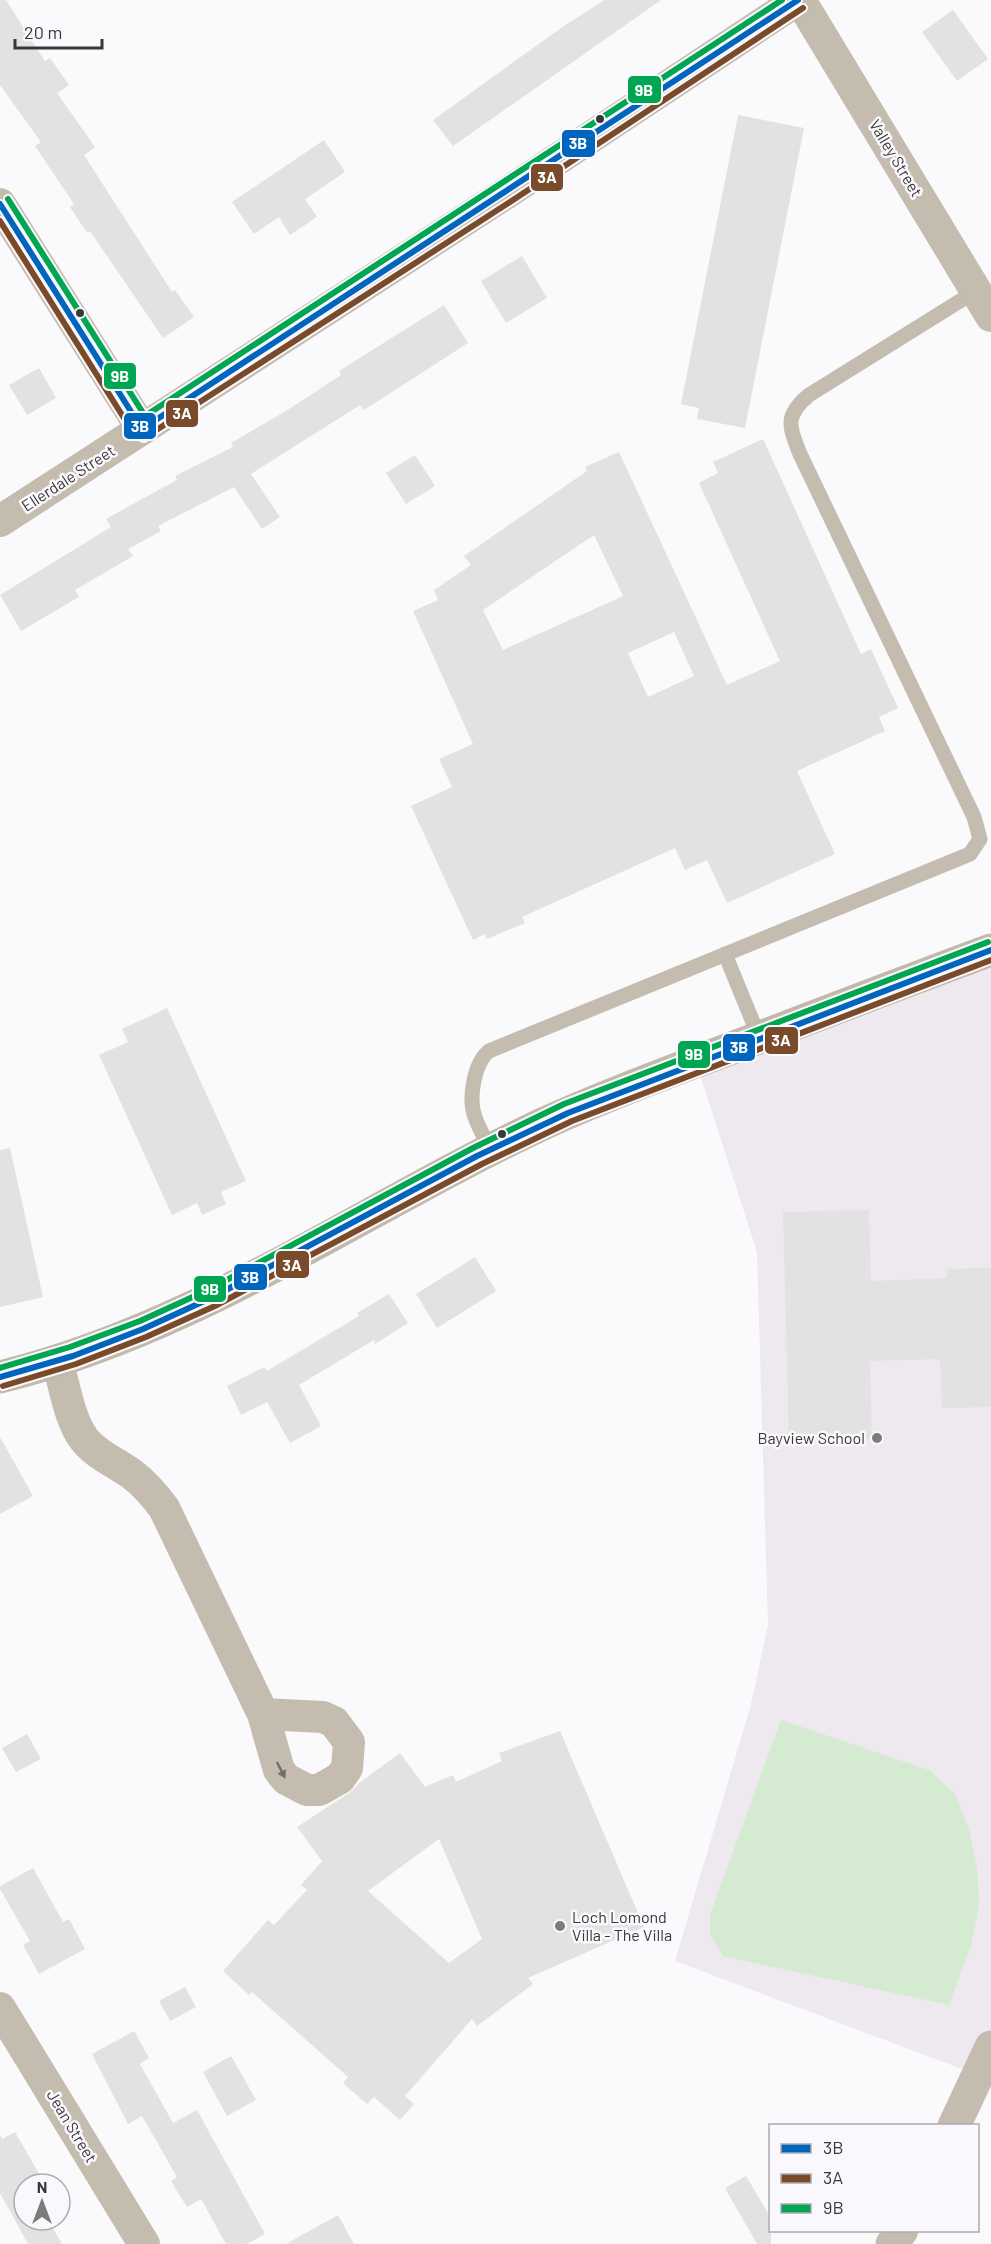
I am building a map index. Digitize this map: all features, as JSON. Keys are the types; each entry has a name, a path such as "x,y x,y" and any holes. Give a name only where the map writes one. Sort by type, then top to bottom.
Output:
{"main road":[{"path":"0,1377 57,1361 167,1321 320,1244 545,1124 759,1037 991,950"}],"street":[{"name":"Valley Street","path":"799,0 983,304"},
{"name":"Ellerdale Street","path":"0,521 514,188 799,0"},
{"path":"0,204 142,429"},
{"path":"57,1361 76,1424 84,1439 95,1450 134,1475 151,1491 164,1508 263,1714"},
{"name":"Jean Street","path":"0,2008 144,2244"},
{"path":"955,2124 991,2047"}],"lane":[{"path":"492,1152 472,1106 477,1067 482,1057 489,1051 970,854 980,839 974,817 800,454 792,434 790,417 795,407 808,395 983,304"},
{"path":"725,954 759,1037"}],"shaded area":[{"name":"Bayview School","path":"991,950 991,2047 978,2075 675,1961 750,1708 768,1625 757,1252 696,1062"}],"green space":[{"path":"781,1720 929,1770 955,1794 969,1830 977,1866 979,1904 972,1942 949,2005 723,1956 710,1934 710,1915"}],"building":[{"path":"0,0 6,0 45,61 50,58 69,85 57,93 95,147 84,155 172,292 175,290 194,317 163,338 90,231 87,233 70,207 74,204 35,146 41,142 0,85"},
{"path":"604,0 661,0 453,146 433,120"},
{"path":"953,10 988,59 957,81 922,32"},
{"path":"738,115 804,128 745,428 697,419 699,408 681,404"},
{"path":"324,140 345,172 305,199 317,217 290,235 279,217 254,234 232,202"},
{"path":"522,256 547,298 506,323 481,281"},
{"path":"444,305 468,343 364,410 360,405 251,474 280,517 262,529 234,487 158,526 161,531 128,549 133,556 75,590 79,597 21,631 0,595 111,527 106,519 177,480 175,476 233,447 231,443 286,411 341,375 339,371"},
{"path":"39,368 56,398 27,415 9,385"},
{"path":"763,439 861,654 871,649 898,708 879,717 885,731 797,771 835,854 727,903 707,860 685,870 675,848 522,917 525,923 487,939 485,934 473,940 411,806 452,787 439,759 473,744 413,611 438,600 434,590 471,565 464,556 587,471 585,467 619,452 727,685 780,661 699,483 718,473 713,462","holes":["594,535 623,596 503,650 483,610","674,632 694,676 648,697 628,653"]},
{"path":"415,455 435,486 406,504 386,473"},
{"path":"167,1008 246,1181 221,1192 226,1204 202,1215 197,1203 172,1215 99,1055 128,1042 122,1029"},
{"path":"10,1148 43,1297 0,1307 0,1150"},
{"path":"869,1210 871,1281 947,1278 947,1269 991,1268 991,1407 942,1408 940,1359 870,1361 872,1439 789,1441 783,1212"},
{"path":"475,1257 496,1291 437,1328 416,1294"},
{"path":"389,1294 408,1323 375,1344 374,1340 299,1385 321,1426 290,1443 267,1402 241,1415 227,1386 264,1367 267,1371 359,1316 357,1313"},
{"path":"0,1437 33,1496 0,1514"},
{"name":"Loch Lomond Villa - The Villa","path":"560,1731 644,1927 528,1978 533,1984 477,2026 472,2019 405,2096 414,2104 400,2120 374,2097 367,2104 343,2083 348,2077 252,1992 249,1995 223,1971 268,1920 274,1925 307,1890 301,1885 322,1861 297,1827 349,1793 400,1753 425,1787 453,1775 456,1782 502,1761 499,1753","holes":["439,1839 482,1939 449,1963 368,1891"]},
{"path":"27,1734 41,1759 16,1772 2,1748"},
{"path":"33,1868 63,1922 69,1919 85,1949 39,1974 23,1945 30,1941 0,1889 0,1886"},
{"path":"185,1987 196,2007 170,2021 159,2001"},
{"path":"134,2031 149,2058 140,2064 173,2123 197,2110 265,2234 247,2244 226,2244 201,2199 187,2207 171,2181 177,2177 142,2116 128,2124 92,2054"},
{"path":"231,2056 256,2100 227,2116 203,2072"},
{"path":"15,2132 38,2172 12,2172 12,2215 0,2193 0,2134 2,2139"},
{"path":"746,2176 769,2215 771,2244 757,2244 725,2188"},
{"path":"338,2215 354,2244 286,2244"},
{"path":"21,2232 55,2232 62,2244 28,2244"}],"transit line":[{"name":"9B","path":"8,199 145,416 782,0"},
{"name":"3B","path":"0,204 142,429 798,0"},
{"name":"3A","path":"0,221 134,434 144,438 510,202 803,8"},
{"name":"9B","path":"0,1368 70,1347 140,1321 208,1290 473,1148 564,1104 988,942"},
{"name":"3B","path":"0,1377 73,1356 143,1329 211,1298 477,1156 568,1113 991,950"},
{"name":"3A","path":"3,1386 76,1364 146,1337 215,1306 482,1164 572,1121 991,960"}],"place":[{"name":"Bayview School","path":"877,1438"},
{"name":"Loch Lomond Villa - The Villa","path":"560,1926"}]}
